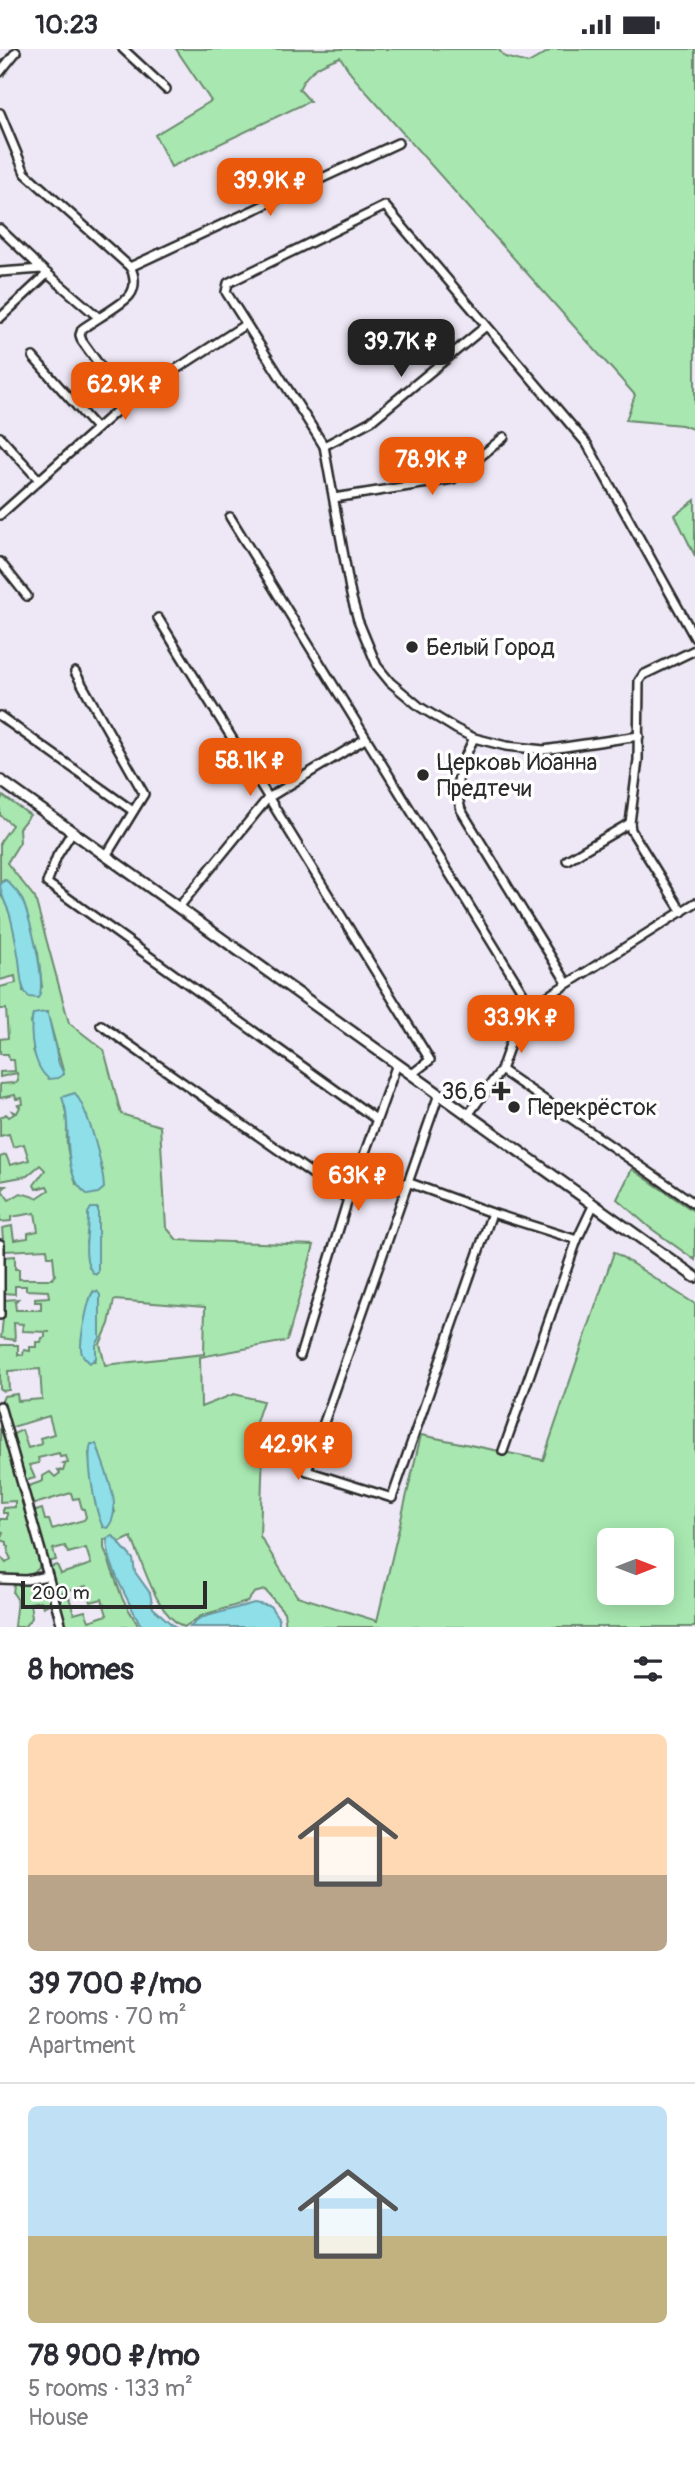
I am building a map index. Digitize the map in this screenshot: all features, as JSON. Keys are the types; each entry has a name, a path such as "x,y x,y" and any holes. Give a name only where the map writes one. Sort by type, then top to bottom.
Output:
{"street":[{"path":"123,49 166,89"},
{"path":"0,72 16,52"},
{"path":"0,113 25,173 130,267 134,282 130,296 82,329 80,335 126,402"},
{"path":"130,267 398,143"},
{"path":"639,736 544,750 506,746 474,738 420,707 390,682 377,666 367,646 351,595 324,446 226,292 228,283 385,207 587,444 695,638"},
{"path":"0,229 98,317"},
{"path":"0,272 44,271"},
{"path":"0,318 44,271"},
{"path":"0,515 126,402 246,324"},
{"path":"324,446 371,421 486,326"},
{"path":"33,357 96,428"},
{"path":"0,437 39,480"},
{"path":"334,498 453,479 504,437"},
{"path":"230,517 531,1006"},
{"path":"0,562 27,596"},
{"path":"158,618 430,1060 412,1074"},
{"path":"682,912 630,823 639,736 639,681 643,675 695,650"},
{"path":"75,672 144,795 106,856"},
{"path":"0,716 133,811"},
{"path":"474,738 458,771 456,790 461,810 567,983"},
{"path":"179,908 268,798 365,739"},
{"path":"0,780 695,1277"},
{"path":"567,860 630,823"},
{"path":"72,832 57,856 47,883 376,1119"},
{"path":"468,1115 501,1070 520,1013 695,903"},
{"path":"101,1025 348,1199"},
{"path":"300,1356 348,1199 397,1064"},
{"path":"501,1070 695,1205"},
{"path":"439,1094 307,1471 392,1498 492,1213"},
{"path":"407,1182 577,1241"},
{"path":"503,1451 577,1241 593,1206"},
{"path":"0,1244 0,1315"},
{"path":"0,1406 62,1627"},
{"path":"0,1579 26,1580 48,1576"}],"green space":[{"path":"176,49 498,49 505,57 528,63 553,49 695,49 695,430 682,425 626,420 635,395 354,78 340,57 316,69 303,82 299,89 310,101 171,167 155,135 211,101"},
{"path":"695,500 695,556 675,515"},
{"path":"3,796 30,815 19,828 20,842 7,863 35,898 69,1023 104,1050 121,1114 160,1126 166,1227 177,1240 314,1245 287,1341 200,1357 201,1407 234,1394 263,1401 252,1434 263,1450 260,1536 297,1596 377,1621 421,1435 543,1460 614,1252 695,1304 695,1627 286,1627 284,1612 265,1590 254,1593 247,1602 203,1615 184,1627 174,1621 158,1600 131,1537 119,1543 113,1536 104,1540 104,1548 123,1600 139,1627 65,1627 58,1601 69,1597 74,1614 85,1611 89,1621 107,1615 102,1599 91,1602 86,1586 56,1594 50,1567 57,1565 61,1574 91,1564 86,1548 68,1553 65,1546 53,1549 56,1560 47,1562 33,1512 42,1509 45,1520 49,1520 52,1529 84,1520 84,1509 79,1498 73,1499 71,1493 31,1505 26,1487 43,1481 43,1476 50,1472 55,1477 60,1473 58,1470 63,1471 63,1464 68,1463 66,1456 60,1457 59,1453 38,1458 39,1463 29,1465 35,1478 24,1481 11,1435 22,1430 28,1448 42,1444 40,1438 54,1434 49,1416 9,1428 2,1401 4,1396 17,1394 18,1401 42,1399 40,1369 8,1371 9,1390 0,1389 0,1345 18,1345 18,1355 23,1355 24,1350 30,1351 30,1347 36,1347 36,1342 41,1342 45,1332 50,1332 22,1331 23,1324 14,1323 15,1340 1,1338 5,1300 18,1299 15,1302 16,1310 41,1310 41,1302 35,1302 35,1298 49,1297 48,1291 26,1290 26,1286 15,1286 15,1294 5,1293 4,1257 15,1256 15,1269 19,1269 19,1279 52,1279 55,1276 53,1256 48,1256 47,1249 4,1251 2,1228 12,1226 14,1240 28,1238 28,1233 38,1231 35,1213 11,1217 11,1221 0,1222 0,1186 6,1186 2,1190 9,1200 21,1193 37,1198 49,1190 47,1186 36,1189 34,1185 45,1170 40,1165 27,1176 0,1181 0,1157 6,1155 10,1165 29,1160 24,1144 13,1147 9,1134 0,1136 0,1118 6,1114 9,1117 14,1114 12,1111 17,1113 20,1107 18,1105 23,1104 22,1098 16,1099 15,1095 0,1098 0,1084 18,1081 17,1073 0,1077 0,1072 15,1071 14,1060 9,1060 8,1054 0,1054 0,1039 8,1038 6,1009 0,1009 0,987 16,983 15,976 0,980 0,893 14,927 23,991 42,987 38,953 21,897 4,880 0,883 0,842 12,825 0,815 0,801","holes":["47,1012 64,1074 58,1078 39,1063 33,1050 33,1015","64,1106 103,1170 76,1184 68,1150","98,1208 96,1274 86,1242","93,1292 96,1358 95,1361 88,1361 82,1344","114,1300 205,1307 204,1354 105,1365 100,1344 109,1324","98,1448 115,1512 103,1527 95,1502 89,1453"]},
{"path":"632,1169 695,1212 695,1260 649,1227 617,1199"},
{"path":"0,1424 39,1560 39,1568 32,1575 0,1575 0,1556 6,1563 11,1559 7,1542 1,1540 3,1532 0,1531 0,1519 7,1519 3,1508 15,1507 15,1501 0,1502"},
{"path":"45,1582 51,1603 43,1607 41,1601 30,1603 32,1618 24,1627 14,1627 17,1599 13,1593 14,1585"}],"water":[{"path":"6,880 21,897 33,932 41,979 38,998 29,997 22,983 10,915 0,887 0,883"},
{"path":"33,1014 48,1014 59,1064 64,1074 58,1078 49,1079 44,1074 34,1049"},
{"path":"75,1093 90,1125 103,1178 104,1188 98,1193 88,1195 75,1179 69,1157 66,1111 62,1097"},
{"path":"91,1208 98,1208 98,1272 94,1274 86,1254 88,1213"},
{"path":"97,1291 100,1295 100,1338 96,1345 96,1358 90,1363 82,1354 81,1342 89,1304 93,1292"},
{"path":"91,1444 96,1444 98,1448 112,1489 114,1511 107,1528 103,1527 94,1498 90,1473"},
{"path":"113,1536 133,1559 135,1572 150,1593 153,1608 175,1627 143,1627 139,1622 110,1559 107,1538"},
{"path":"254,1603 270,1606 279,1619 279,1627 190,1627 200,1618"}],"place":[{"name":"Белый Город","path":"412,647"},
{"name":"Церковь Иоанна Предтечи","path":"423,775"},
{"name":"36,6","path":"501,1091"},
{"name":"Перекрёсток","path":"514,1107"}]}
